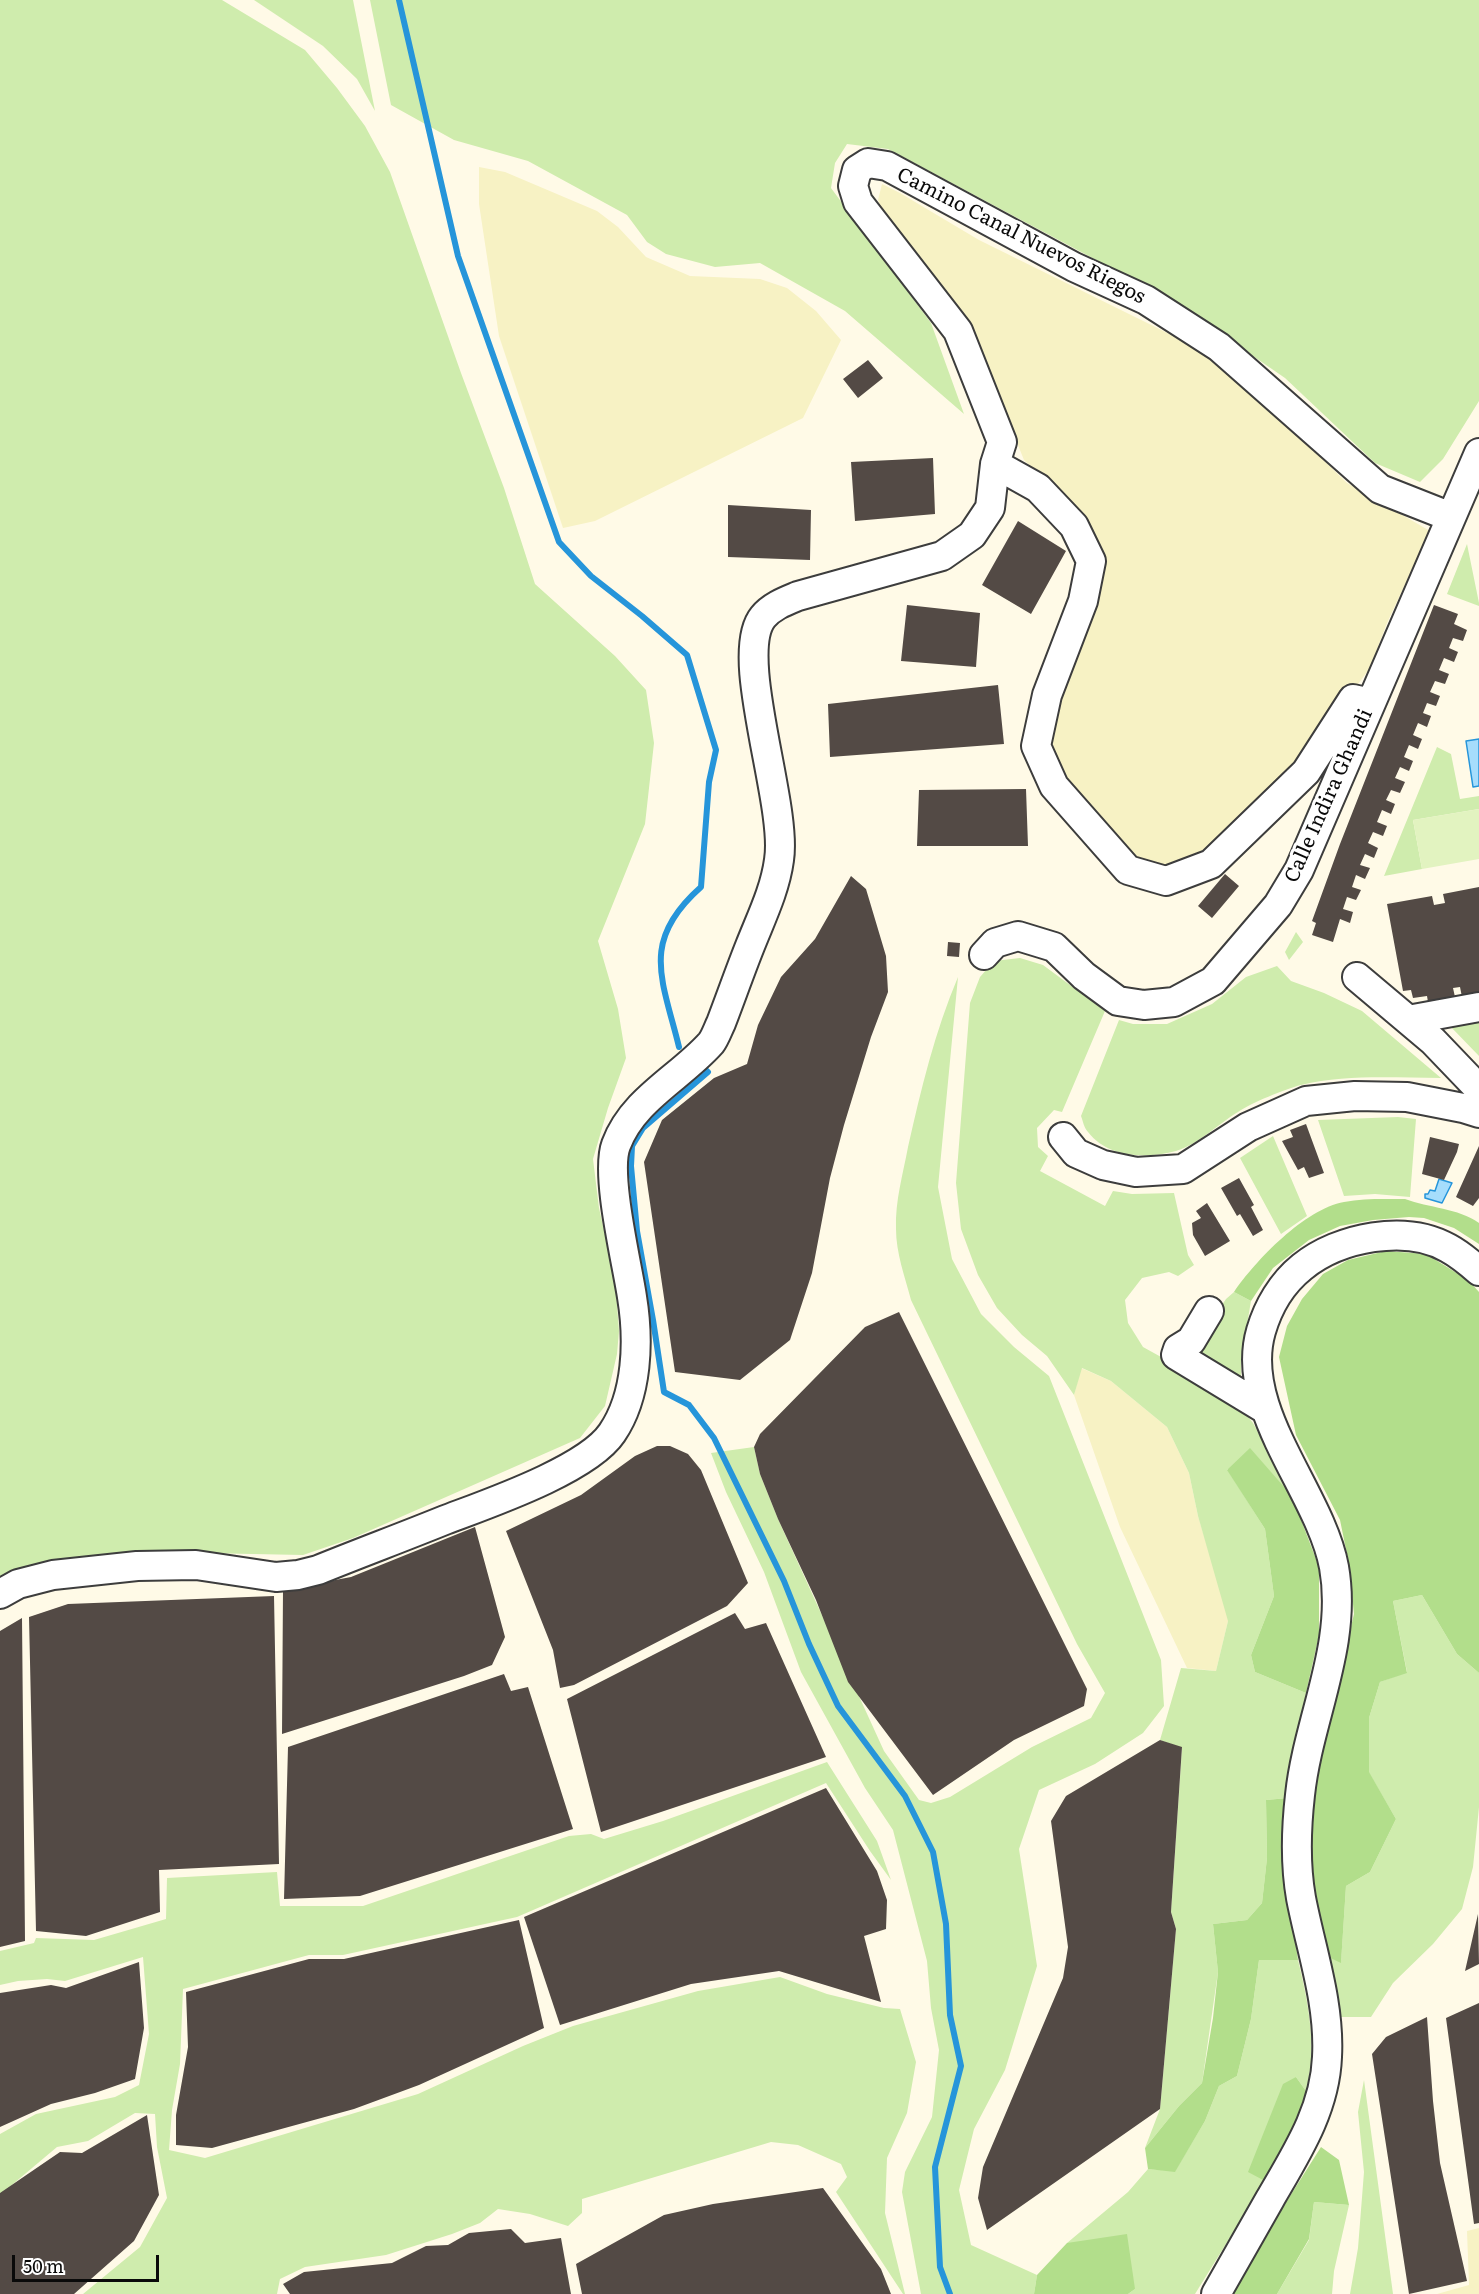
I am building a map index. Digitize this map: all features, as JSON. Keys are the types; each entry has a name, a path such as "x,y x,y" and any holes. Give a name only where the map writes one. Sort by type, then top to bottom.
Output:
{"street":[{"name":"Camino Canal Nuevos Riegos","path":"0,1594 18,1584 53,1575 137,1566 196,1565 276,1577 318,1570 516,1492 583,1459 612,1434 626,1404 634,1371 636,1322 612,1174 615,1146 627,1121 658,1088 712,1042 774,888 780,857 777,806 753,657 755,636 763,617 778,604 798,596 942,556 972,535 990,508 995,464 1002,442 958,331 858,202 853,186 857,170 868,163 887,166 1074,267 1146,300 1219,347 1380,489 1451,517"},
{"name":"Calle Indira Ghandi","path":"984,955 995,943 1018,936 1054,947 1084,976 1118,1001 1143,1005 1174,1002 1213,981 1278,905 1299,870 1479,453"},
{"path":"995,464 1038,488 1074,526 1091,561 1083,601 1047,695 1036,746 1054,786 1128,870 1166,881 1211,864 1306,772 1353,699 1371,703"},
{"path":"1357,977 1433,1041 1479,1089"},
{"path":"1408,1020 1479,1007"},
{"path":"1063,1137 1076,1153 1103,1165 1136,1172 1183,1169 1248,1127 1306,1101 1355,1096 1407,1097 1479,1113"},
{"path":"1216,2294 1301,2147 1319,2103 1327,2057 1324,2011 1301,1895 1296,1845 1300,1792 1334,1643 1337,1605 1334,1567 1325,1536 1265,1409 1258,1366 1260,1333 1275,1297 1302,1267 1336,1246 1374,1236 1412,1236 1446,1247 1479,1271"},
{"path":"1209,1311 1191,1341 1178,1349 1176,1355 1265,1409"}],"shaded area":[{"path":"479,167 505,172 597,211 618,227 646,257 690,276 760,279 787,288 816,311 841,340 803,418 595,521 563,528 499,336 479,204"},
{"path":"882,184 979,240 1204,351 1257,395 1347,483 1430,531 1387,623 1370,668 1294,770 1205,857 1165,873 1134,861 1065,779 1052,742 1065,681 1091,620 1104,564 1082,518 1024,460 1014,435 882,212 878,200"},
{"path":"1081,1368 1111,1381 1167,1427 1189,1473 1198,1516 1229,1617 1216,1671 1187,1668 1120,1527 1074,1395"},
{"path":"1479,2228 1479,2294 1437,2294 1469,2285 1467,2231"}],"green space":[{"path":"0,0 222,0 305,50 365,126 390,172 504,488 535,584 615,656 646,690 654,743 645,824 598,941 618,1009 626,1058 593,1159 599,1208 615,1279 619,1331 617,1354 605,1406 580,1438 353,1538 303,1555 151,1552 0,1582"},
{"path":"254,0 353,0 375,111 357,79 323,46"},
{"path":"370,0 1479,0 1479,401 1443,459 1420,482 1375,463 1285,378 1173,301 888,149 847,144 835,163 831,188 931,323 964,414 845,311 760,263 715,267 666,254 647,242 627,215 528,161 454,140 391,105"},
{"path":"1467,544 1479,603 1479,606 1447,594"},
{"path":"1437,747 1451,754 1460,799 1479,796 1479,809 1413,820 1422,869 1384,876"},
{"path":"1479,809 1479,859 1422,869 1413,820"},
{"path":"1296,932 1303,942 1289,960 1285,952"},
{"path":"1020,958 1043,965 1105,1011 1062,1112 1054,1110 1037,1128 1038,1147 1048,1156 1040,1171 1105,1206 1113,1191 1132,1194 1174,1193 1188,1255 1194,1265 1178,1276 1169,1272 1142,1278 1125,1300 1128,1323 1143,1347 1181,1368 1245,1413 1253,1423 1292,1496 1227,1469 1265,1529 1274,1596 1251,1655 1255,1672 1306,1693 1288,1798 1266,1800 1267,1858 1262,1903 1247,1920 1213,1924 1218,1972 1202,2083 1179,2106 1145,2148 1160,2109 1176,1929 1171,1912 1182,1748 1160,1740 1181,1668 1216,1671 1228,1621 1198,1516 1189,1473 1167,1427 1111,1381 1082,1368 1074,1395 1047,1356 1022,1335 997,1308 978,1275 961,1229 956,1183 970,1003 980,977 994,961"},
{"path":"1277,966 1291,981 1362,1011 1441,1078 1353,1078 1301,1085 1251,1105 1193,1144 1165,1154 1141,1155 1117,1152 1096,1141 1088,1132 1081,1116 1119,1020 1133,1024 1167,1024 1212,1004 1246,977"},
{"path":"958,977 938,1187 952,1259 981,1314 1014,1347 1049,1376 1161,1660 1164,1706 1143,1733 1095,1764 1039,1790 1019,1849 1037,1966 1005,2070 974,2129 959,2190 971,2245 1037,2275 1034,2294 921,2294 902,2192 905,2172 932,2117 939,2050 931,2008 927,1961 893,1830 865,1788 801,1672 764,1572 726,1492 711,1453 754,1447 760,1474 778,1519 884,1751 919,1800 931,1803 950,1797 1032,1747 1091,1718 1105,1693 1077,1644 911,1300 901,1265 896,1229 897,1208 908,1147 923,1082"},
{"path":"1479,1021 1479,1056 1450,1026"},
{"path":"1398,1117 1416,1119 1410,1197 1375,1194 1344,1196 1318,1120"},
{"path":"1273,1136 1307,1216 1281,1234 1240,1158"},
{"path":"1367,1199 1405,1199 1471,1218 1479,1223 1479,1244 1454,1228 1424,1218 1373,1220 1340,1226 1309,1240 1273,1268 1251,1301 1234,1292 1268,1251 1313,1215 1344,1202"},
{"path":"1386,1251 1426,1254 1468,1280 1479,1292 1479,1673 1457,1654 1422,1595 1393,1601 1407,1673 1380,1682 1369,1718 1369,1772 1396,1819 1370,1872 1346,1886 1341,1963 1324,1955 1312,1887 1309,1805 1354,1614 1349,1564 1340,1520 1296,1435 1279,1357 1287,1326 1302,1299 1323,1274 1348,1260"},
{"path":"1234,1292 1251,1301 1241,1360 1241,1385 1200,1363 1193,1347 1226,1299"},
{"path":"1250,1448 1292,1496 1319,1567 1319,1635 1306,1693 1255,1672 1251,1655 1274,1596 1265,1529 1227,1470"},
{"path":"1422,1595 1457,1654 1479,1673 1479,1807 1473,1867 1462,1909 1433,1944 1393,1983 1371,2017 1338,2017 1324,1955 1341,1962 1346,1886 1370,1872 1396,1819 1369,1773 1369,1718 1380,1682 1407,1672 1393,1601"},
{"path":"827,1762 877,1841 891,1880 826,1783 517,1917 343,1955 309,1955 183,1989 180,2064 172,2110 169,2150 205,2158 418,2094 573,2026 698,1991 780,1977 827,1994 884,2008 900,2009 916,2062 907,2113 887,2158 885,2213 905,2294 836,2192 847,2177 841,2164 798,2145 771,2142 582,2199 582,2213 568,2226 530,2214 498,2209 480,2223 386,2255 305,2267 280,2279 277,2294 83,2294 140,2247 167,2198 157,2147 155,2114 135,2113 88,2141 57,2147 0,2195 0,2134 36,2114 115,2097 139,2085 149,2034 143,1957 65,1981 47,1979 0,1985 0,1951 34,1943 36,1938 94,1940 166,1919 167,1878 277,1872 280,1906 363,1906 569,1836 591,1834 604,1839 663,1821"},
{"path":"1288,1798 1289,1898 1298,1960 1259,1960 1251,2019 1237,2076 1219,2086 1205,2121 1175,2172 1148,2169 1145,2148 1179,2106 1202,2083 1218,1972 1213,1924 1247,1920 1262,1903 1267,1858 1266,1800"},
{"path":"1259,1960 1298,1960 1308,2009 1311,2042 1310,2075 1306,2091 1296,2077 1265,2181 1195,2294 1128,2294 1135,2289 1067,2243 1128,2192 1148,2169 1175,2171 1205,2121 1219,2086 1237,2076 1251,2019"},
{"path":"1296,2077 1306,2091 1298,2119 1265,2181 1248,2172 1283,2084"},
{"path":"1364,2080 1393,2294 1350,2294 1358,2248 1364,2172 1358,2112"},
{"path":"1321,2147 1339,2160 1349,2205 1314,2202 1309,2239 1277,2294 1230,2294 1247,2264"},
{"path":"1314,2202 1349,2205 1334,2271 1332,2294 1277,2294 1309,2240"},
{"path":"1127,2234 1135,2289 1128,2294 1034,2294 1037,2275 1067,2243"}],"water":[{"path":"1479,739 1479,786 1473,787 1466,741"},
{"path":"1439,1179 1452,1183 1442,1203 1425,1198 1425,1194 1428,1194 1430,1190 1435,1191"}],"building":[{"path":"868,360 883,378 858,398 843,379"},
{"path":"933,458 935,514 855,521 851,462"},
{"path":"728,505 811,510 810,560 728,557"},
{"path":"1018,521 1066,551 1031,614 982,585"},
{"path":"907,605 980,613 976,667 901,661"},
{"path":"1434,605 1458,614 1454,624 1467,630 1463,641 1453,638 1449,648 1458,652 1454,662 1444,658 1439,670 1449,674 1445,684 1435,681 1430,692 1440,696 1436,706 1427,703 1423,713 1431,716 1427,727 1418,723 1413,735 1422,739 1418,749 1409,745 1404,757 1413,761 1409,771 1400,767 1395,778 1405,782 1400,793 1391,790 1386,800 1395,804 1391,814 1382,810 1377,822 1387,826 1383,836 1373,832 1368,843 1378,848 1374,858 1365,854 1360,865 1370,868 1365,879 1356,875 1352,887 1361,890 1356,900 1347,897 1343,909 1353,912 1350,923 1340,919 1333,942 1312,935 1316,923 1312,921 1340,844"},
{"path":"998,685 1004,744 830,757 828,704"},
{"path":"1026,789 1028,846 917,846 919,790"},
{"path":"1225,874 1239,886 1212,918 1198,906"},
{"path":"851,876 866,889 886,956 888,992 871,1037 844,1125 830,1178 812,1273 790,1340 740,1380 675,1372 644,1162 662,1120 714,1078 747,1064 758,1025 781,977 815,939"},
{"path":"1479,887 1479,994 1462,997 1460,987 1453,988 1455,997 1428,1002 1427,996 1413,998 1411,990 1403,991 1387,904 1432,896 1434,905 1445,903 1443,894"},
{"path":"948,942 960,943 959,957 947,956"},
{"path":"1306,1124 1324,1173 1309,1178 1304,1167 1298,1170 1282,1141 1293,1137 1290,1130"},
{"path":"1430,1137 1459,1144 1444,1180 1422,1174"},
{"path":"1479,1146 1479,1198 1473,1206 1456,1197"},
{"path":"1239,1178 1254,1205 1251,1207 1263,1230 1253,1236 1240,1214 1237,1216 1221,1188"},
{"path":"1207,1203 1230,1241 1205,1256 1193,1235 1192,1223 1201,1218 1196,1211"},
{"path":"899,1312 1087,1689 1084,1706 1014,1740 933,1795 848,1682 816,1600 778,1519 760,1474 754,1447 760,1434 865,1327"},
{"path":"657,1446 670,1446 688,1454 701,1470 748,1583 727,1606 574,1685 560,1688 553,1650 506,1531 581,1495 635,1456"},
{"path":"475,1527 505,1637 492,1665 282,1734 283,1590 351,1577"},
{"path":"274,1596 279,1864 159,1870 160,1912 86,1936 36,1931 29,1617 68,1604"},
{"path":"735,1613 745,1629 766,1623 826,1757 601,1832 567,1699"},
{"path":"22,1618 25,1941 0,1947 0,1631"},
{"path":"504,1674 511,1691 528,1687 573,1829 360,1896 284,1899 288,1747"},
{"path":"1160,1740 1182,1747 1171,1912 1176,1929 1160,2109 987,2230 978,2198 983,2167 1063,1978 1068,1947 1051,1821 1066,1796"},
{"path":"826,1788 877,1871 887,1900 886,1929 864,1936 881,2002 779,1971 691,1984 560,2025 524,1917"},
{"path":"1478,1914 1479,1964 1465,1971"},
{"path":"519,1920 544,2028 419,2085 354,2109 212,2148 176,2145 176,2115 188,2047 186,1992 309,1959 344,1959"},
{"path":"139,1962 144,2028 135,2079 95,2093 51,2104 0,2127 0,1993 51,1985 66,1988"},
{"path":"1479,2003 1479,2223 1474,2224 1446,2018"},
{"path":"1427,2017 1440,2163 1467,2281 1409,2294 1372,2054 1386,2037"},
{"path":"147,2115 159,2195 134,2241 74,2294 0,2294 0,2193 60,2152 82,2153"},
{"path":"823,2188 881,2269 891,2294 582,2294 576,2264 664,2215 713,2204"},
{"path":"511,2229 525,2243 561,2238 571,2294 290,2294 283,2284 304,2272 392,2263 426,2246 448,2245 469,2233"}],"waterway":[{"path":"399,0 458,256 559,542 591,576 687,655 716,750 709,782 701,887 669,925 663,943 662,980 679,1047"},
{"path":"706,1070 708,1072 643,1128 632,1146 631,1166 637,1231 664,1392 689,1405 714,1438 784,1581 809,1644 838,1706 905,1796 933,1852 946,1924 950,2015 961,2066 935,2167 940,2267 950,2294"}]}
